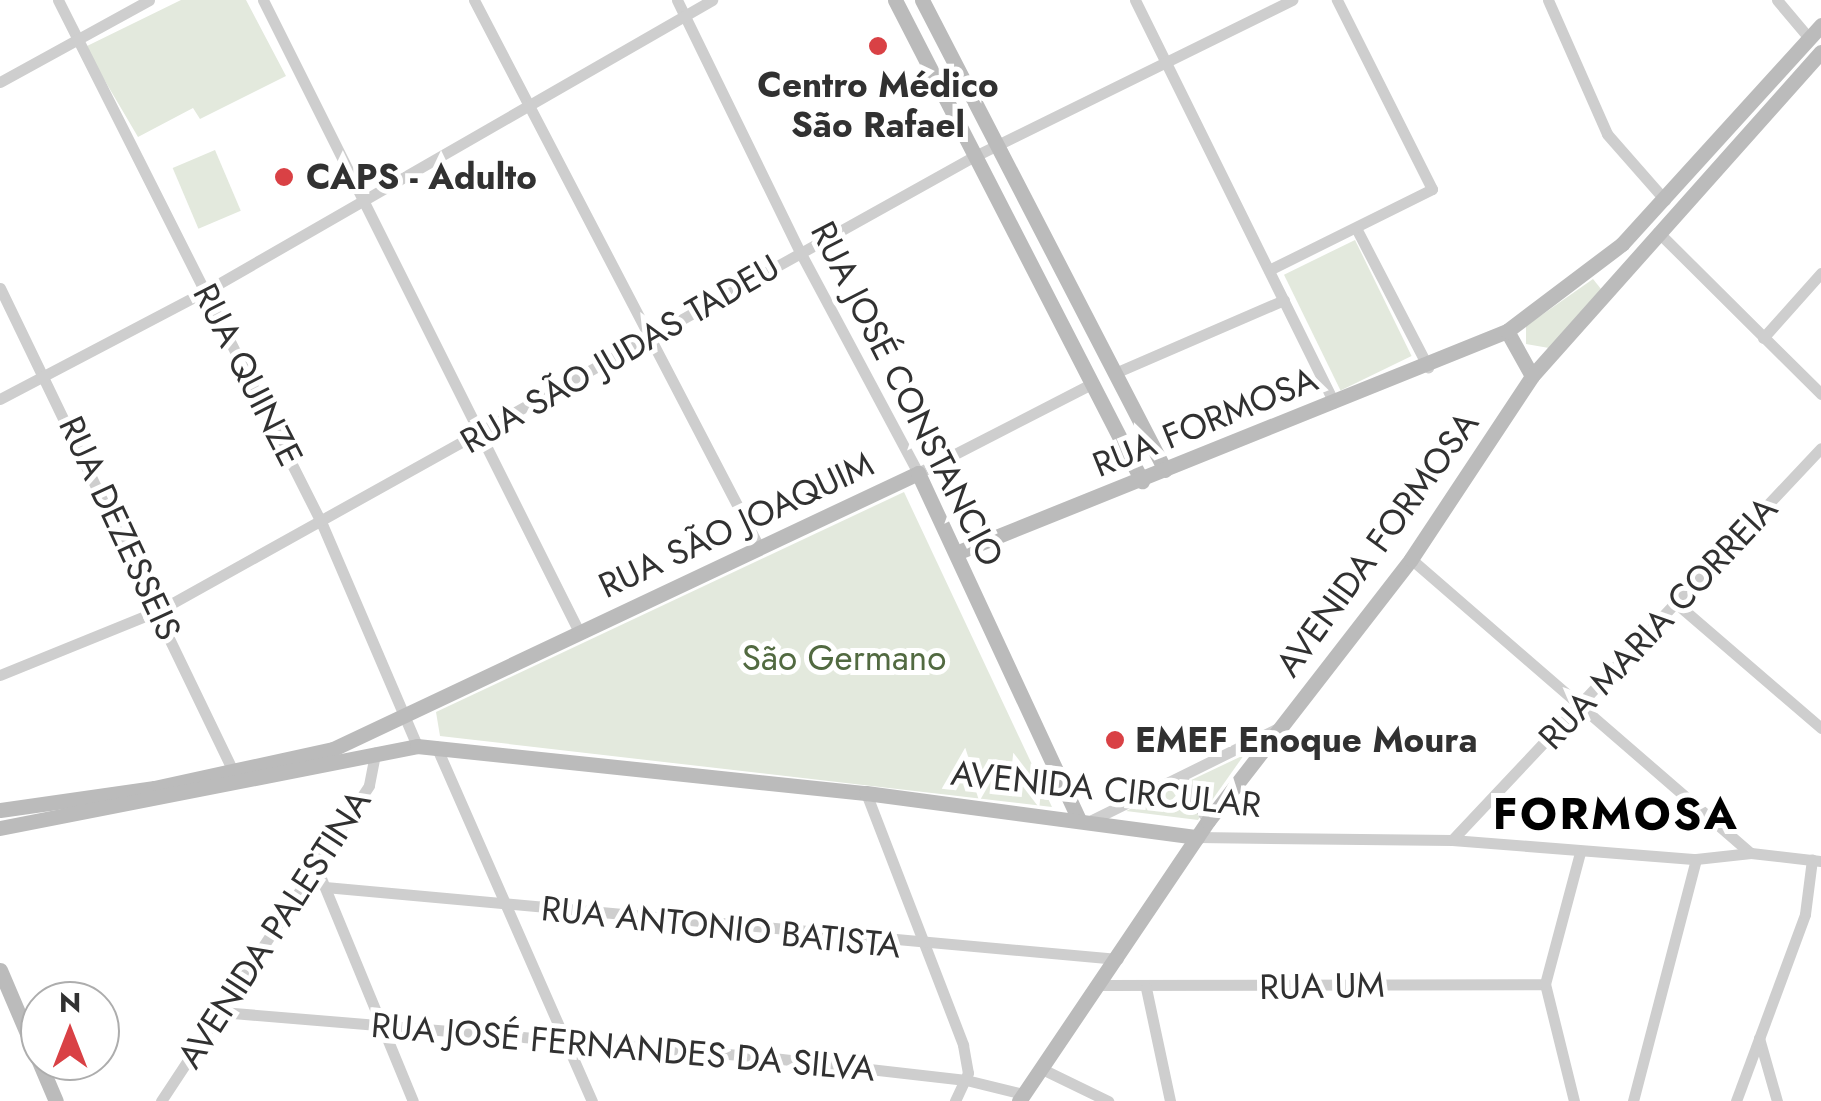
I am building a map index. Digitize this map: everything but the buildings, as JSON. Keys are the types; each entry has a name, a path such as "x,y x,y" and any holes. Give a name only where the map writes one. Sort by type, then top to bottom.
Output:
{"main road":[{"path":"894,0 1089,384 1142,480"},
{"path":"922,0 1165,470"},
{"name":"AVENIDA FORMOSA","path":"1789,75 1809,38 1821,26"},
{"name":"AVENIDA FORMOSA","path":"1477,346 1507,331 1595,269 1726,143 1789,75 1821,52"},
{"name":"AVENIDA FORMOSA","path":"1021,1098 1208,821 1411,560 1532,376 1610,282 1658,232 1726,143"},
{"path":"1595,269 1610,282"},
{"path":"1507,331 1532,376"},
{"name":"RUA FORMOSA","path":"956,554 1477,346"},
{"name":"RUA SÃO JOAQUIM","path":"0,810 232,771 333,749 918,473"},
{"name":"RUA JOSÉ CONSTANCIO","path":"918,473 1085,819"},
{"name":"AVENIDA CIRCULAR","path":"0,828 234,787 375,753 436,746 1085,819 1198,837"},
{"path":"0,972 56,1101"}],"street":[{"name":"RUA QUINZE","path":"58,0 322,524 406,717"},
{"path":"0,82 149,0"},
{"path":"263,0 484,433 579,632"},
{"path":"474,0 644,336 758,547"},
{"name":"RUA JOSÉ CONSTANCIO","path":"678,0 799,250 918,473"},
{"path":"0,399 48,379 206,291 712,0"},
{"path":"1134,0 1334,402"},
{"name":"RUA SÃO JUDAS TADEU","path":"0,675 160,610 322,524 484,433 644,336 973,156 1292,0"},
{"path":"1269,270 1432,188 1337,0"},
{"path":"1548,0 1606,134 1665,200"},
{"path":"1777,0 1809,38"},
{"path":"1356,228 1428,367"},
{"path":"1658,232 1821,394"},
{"path":"1763,338 1821,274"},
{"name":"RUA DEZESSEIS","path":"0,288 160,610 232,771"},
{"path":"1115,373 1284,300"},
{"name":"RUA SÃO JOAQUIM","path":"918,473 1089,384"},
{"name":"RUA MARIA CORREIA","path":"1452,840 1821,448"},
{"path":"1411,560 1751,853"},
{"path":"1677,604 1821,728"},
{"path":"406,717 416,746"},
{"path":"1085,819 1278,728"},
{"path":"436,746 503,906 592,1101"},
{"name":"AVENIDA PALESTINA","path":"161,1101 369,785 375,753"},
{"path":"1180,777 1208,821"},
{"path":"866,793 963,1045 966,1080 956,1101"},
{"name":"AVENIDA CIRCULAR","path":"1198,837 1452,840 1696,860 1751,853 1816,860"},
{"path":"1574,1101 1546,984 1580,852"},
{"path":"1634,1101 1696,860"},
{"path":"1736,1101 1805,914 1816,860"},
{"path":"316,866 413,1101"},
{"name":"RUA ANTONIO BATISTA","path":"325,887 922,946 1118,959"},
{"path":"1805,914 1821,917"},
{"name":"RUA UM","path":"1098,985 1146,988 1546,984"},
{"path":"1146,988 1170,1101"},
{"name":"RUA JOSÉ FERNANDES DA SILVA","path":"221,1012 564,1040 966,1080 1021,1098"},
{"path":"1759,1037 1777,1101"},
{"path":"1040,1068 1108,1101"}],"green space":[{"path":"181,0 246,0 286,76 200,119 193,108 138,137 85,47"},
{"path":"215,150 241,211 198,229 173,168"},
{"path":"1355,240 1412,356 1341,391 1284,275"},
{"path":"1593,279 1601,289 1549,348 1526,344 1526,326"},
{"name":"São Germano","path":"904,492 1052,807 440,736 436,712"},
{"path":"1244,755 1198,820 1126,811"}],"place":[{"name":"Centro Médico São Rafael","path":"878,46"},
{"name":"CAPS - Adulto","path":"284,177"},
{"name":"EMEF Enoque Moura","path":"1115,740"}],"district":[{"name":"FORMOSA","path":"1616,814"}]}
